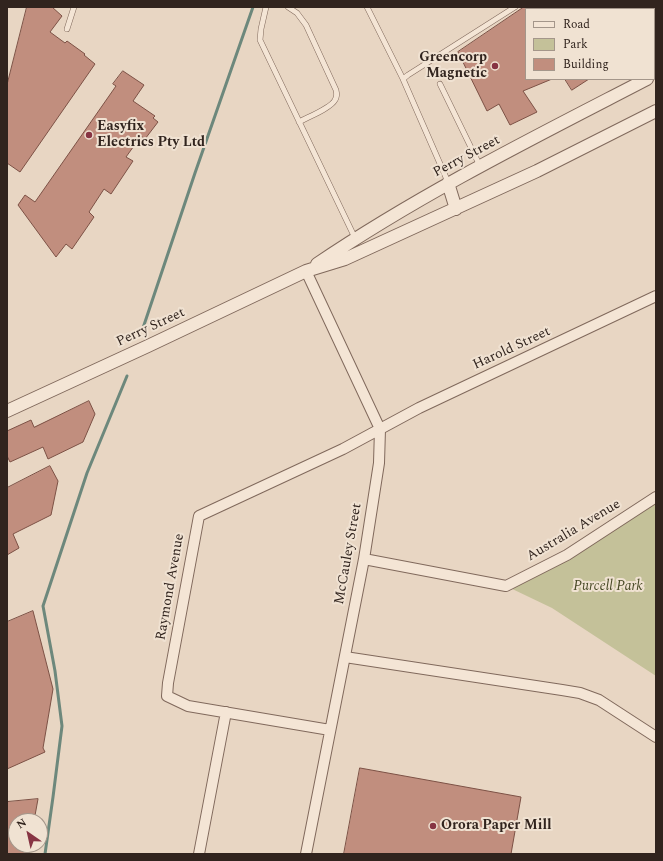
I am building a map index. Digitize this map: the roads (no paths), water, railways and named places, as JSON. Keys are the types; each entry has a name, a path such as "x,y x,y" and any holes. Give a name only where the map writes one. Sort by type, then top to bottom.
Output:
{"street":[{"name":"Perry Street","path":"306,271 355,238 448,183 645,80"},
{"name":"Perry Street","path":"7,411 306,271 344,259 537,171 656,112"},
{"path":"448,183 456,208"},
{"name":"McCauley Street","path":"306,271 380,429 379,463 364,559 306,854"},
{"name":"Harold Street","path":"380,429 419,408 656,296"},
{"name":"Raymond Avenue","path":"330,730 188,706 167,696 168,683 199,516 343,449 380,429"},
{"name":"Australia Avenue","path":"364,559 506,586 567,555 656,497"},
{"path":"345,657 580,693 599,700 656,737"},
{"path":"200,854 226,712"}],"lane":[{"path":"67,28 74,7"},
{"path":"266,7 260,40 355,238"},
{"path":"288,7 297,13 306,25 337,95 335,100 328,107 299,122"},
{"path":"367,7 403,80 448,183"},
{"path":"403,80 408,75 515,7"},
{"path":"440,84 480,166"}],"waterway":[{"path":"143,328 253,7"},
{"path":"45,854 62,726 55,671 43,606 87,473 127,376"}],"place":[{"name":"Greencorp Magnetic","path":"495,66"},
{"name":"Easyfix Electrics Pty Ltd","path":"89,135"},
{"name":"Orora Paper Mill","path":"433,826"}],"park label":[{"name":"Purcell Park","path":"608,587"}]}
